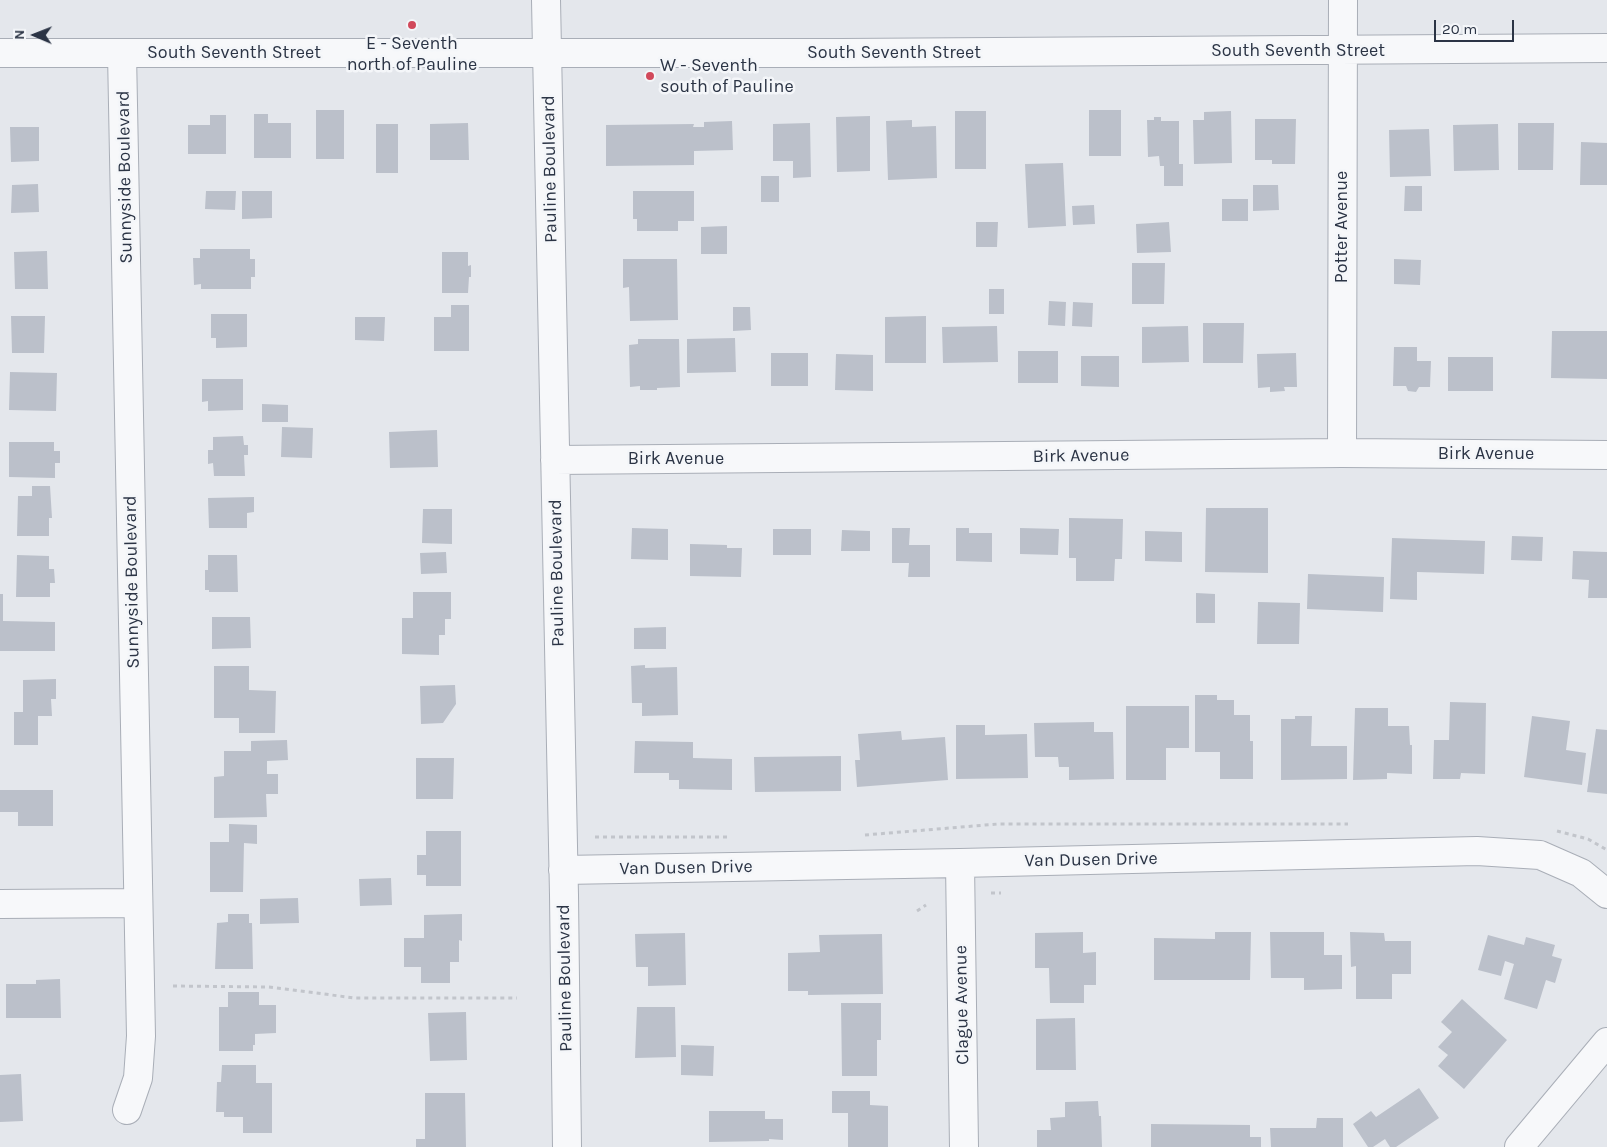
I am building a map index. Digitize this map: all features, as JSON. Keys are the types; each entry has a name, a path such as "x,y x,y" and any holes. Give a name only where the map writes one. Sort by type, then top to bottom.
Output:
{"street":[{"name":"Pauline Boulevard","path":"546,0 563,870 566,1147"},
{"name":"Potter Avenue","path":"1342,453 1343,0"},
{"name":"South Seventh Street","path":"0,53 547,52 842,54 1607,48"},
{"name":"Sunnyside Boulevard","path":"122,52 141,1036 138,1078 126,1110"},
{"name":"Birk Avenue","path":"555,460 1342,453 1607,455"},
{"name":"Van Dusen Drive","path":"563,870 960,864 1477,851 1540,855 1580,873 1607,894"},
{"name":"Clague Avenue","path":"960,864 964,1147"},
{"path":"0,904 138,903"},
{"path":"1519,1147 1607,1042"}],"path":[{"path":"859,836 998,824 1356,824"},
{"path":"1550,830 1588,838 1607,850"},
{"path":"595,838 732,837"},
{"path":"991,893 1001,893"},
{"path":"917,911 926,905"},
{"path":"172,986 269,987 354,998 517,998"}],"building":[{"path":"316,110 344,110 344,159 316,159"},
{"path":"1089,110 1121,110 1121,156 1089,156"},
{"path":"955,111 986,111 986,169 955,169"},
{"path":"1231,111 1232,163 1194,164 1193,120 1204,120 1204,112"},
{"path":"254,114 268,114 268,123 291,123 291,158 254,158"},
{"path":"210,115 226,115 226,154 188,154 188,125 210,125"},
{"path":"870,116 870,171 837,172 836,117"},
{"path":"1154,117 1161,117 1161,121 1179,121 1179,164 1183,164 1183,186 1164,186 1164,166 1160,166 1159,156 1148,157 1147,120 1154,120"},
{"path":"1255,119 1296,119 1295,164 1272,164 1272,160 1255,160"},
{"path":"912,120 912,127 936,126 937,178 888,180 886,121"},
{"path":"732,121 733,150 694,151 694,165 606,166 606,125 694,124 693,127 704,127 704,122"},
{"path":"468,123 469,160 430,160 430,124"},
{"path":"810,123 811,177 793,178 793,161 773,161 773,124"},
{"path":"1518,123 1554,123 1553,170 1518,170"},
{"path":"376,124 398,124 398,173 376,173"},
{"path":"1498,124 1499,170 1454,171 1453,125"},
{"path":"10,127 39,127 39,161 11,162"},
{"path":"1429,129 1431,176 1390,177 1389,130"},
{"path":"1581,142 1607,143 1607,185 1580,185"},
{"path":"1063,163 1066,226 1028,228 1025,164"},
{"path":"761,176 779,176 779,202 761,202"},
{"path":"38,184 39,212 11,213 12,185"},
{"path":"1253,185 1278,185 1279,210 1253,211"},
{"path":"1405,186 1422,186 1422,211 1404,211"},
{"path":"206,191 236,191 235,210 205,209"},
{"path":"242,191 272,191 272,218 242,219"},
{"path":"633,191 694,191 694,221 678,221 678,231 637,231 637,219 633,219"},
{"path":"1222,199 1248,199 1248,221 1222,221"},
{"path":"1094,205 1095,224 1073,225 1072,206"},
{"path":"976,222 998,222 997,247 976,247"},
{"path":"1169,222 1171,252 1137,253 1136,224"},
{"path":"727,226 727,254 701,254 701,227"},
{"path":"200,249 250,249 250,259 255,259 255,277 251,277 251,289 201,289 201,284 194,285 193,258 200,258"},
{"path":"47,251 48,289 15,289 14,252"},
{"path":"442,252 468,252 468,266 471,265 471,277 469,277 468,293 442,293"},
{"path":"623,259 677,259 678,320 630,321 629,287 623,288"},
{"path":"1394,259 1421,260 1420,285 1394,284"},
{"path":"1132,263 1165,263 1164,304 1132,304"},
{"path":"989,289 1004,289 1004,314 989,314"},
{"path":"1049,301 1066,302 1065,326 1048,325"},
{"path":"1073,302 1093,303 1092,327 1072,326"},
{"path":"451,305 469,305 469,351 434,351 434,317 451,317"},
{"path":"733,307 750,307 751,330 733,331"},
{"path":"211,314 247,314 247,347 216,348 216,338 211,338"},
{"path":"11,316 45,316 44,353 12,353"},
{"path":"926,316 926,363 885,363 885,317"},
{"path":"355,317 385,317 384,341 355,340"},
{"path":"1203,323 1244,323 1243,363 1203,363"},
{"path":"997,326 998,362 943,363 942,327"},
{"path":"1188,326 1189,362 1142,363 1142,327"},
{"path":"1552,331 1607,331 1607,379 1551,378"},
{"path":"735,338 736,372 687,373 687,339"},
{"path":"638,339 679,339 680,387 640,390 640,386 630,387 629,345 638,344"},
{"path":"1394,347 1417,347 1417,361 1431,361 1430,387 1419,387 1416,392 1408,391 1406,386 1393,386"},
{"path":"1018,351 1058,351 1058,383 1018,383"},
{"path":"771,353 808,353 808,386 771,386"},
{"path":"1296,353 1297,387 1284,387 1285,391 1270,392 1270,387 1258,388 1257,354"},
{"path":"836,354 873,355 873,391 835,390"},
{"path":"1081,356 1119,356 1119,387 1081,386"},
{"path":"1448,357 1493,357 1493,391 1448,391"},
{"path":"10,372 57,373 56,411 9,410"},
{"path":"202,379 243,379 243,410 208,411 208,401 202,402"},
{"path":"262,404 288,405 288,422 262,422"},
{"path":"282,427 313,428 312,458 281,457"},
{"path":"437,430 438,467 390,468 389,432"},
{"path":"243,436 244,445 248,445 248,455 244,455 245,476 214,476 213,463 208,464 208,450 213,450 213,437"},
{"path":"9,442 54,442 54,451 60,451 60,463 55,463 55,478 9,477"},
{"path":"32,486 50,486 52,518 49,518 49,536 17,536 18,496 32,496"},
{"path":"254,497 254,512 247,513 247,528 209,528 208,498"},
{"path":"1206,508 1268,508 1268,573 1205,572"},
{"path":"423,509 452,509 452,544 422,543"},
{"path":"1069,518 1123,519 1122,559 1115,559 1114,581 1076,581 1076,558 1069,558"},
{"path":"632,528 668,529 668,560 631,559"},
{"path":"892,528 910,528 909,545 930,545 930,577 908,577 909,563 892,563"},
{"path":"956,528 969,528 969,533 992,533 992,562 956,561"},
{"path":"1020,528 1059,529 1058,555 1020,554"},
{"path":"773,529 811,529 811,555 773,555"},
{"path":"842,530 870,531 870,551 841,551"},
{"path":"1145,531 1182,532 1182,562 1145,561"},
{"path":"1512,536 1543,537 1542,561 1511,560"},
{"path":"1392,538 1485,541 1484,574 1417,572 1417,600 1390,599"},
{"path":"690,544 727,545 727,548 742,548 741,577 690,576"},
{"path":"1573,551 1607,552 1607,598 1588,598 1589,580 1572,579"},
{"path":"446,552 447,573 421,574 420,553"},
{"path":"17,555 49,556 49,569 54,569 55,583 50,583 50,597 16,597"},
{"path":"208,555 237,555 238,592 209,592 209,590 205,590 205,570 208,570"},
{"path":"1308,574 1384,577 1383,612 1307,609"},
{"path":"413,592 451,592 451,619 445,619 445,635 439,635 439,655 402,654 402,618 413,618"},
{"path":"1196,593 1215,594 1215,623 1196,623"},
{"path":"0,594 3,594 3,621 55,622 55,651 0,651"},
{"path":"1258,602 1300,603 1299,644 1257,644"},
{"path":"212,617 250,617 251,648 212,649"},
{"path":"666,627 666,649 634,649 634,628"},
{"path":"645,665 645,668 677,667 678,715 642,716 642,703 632,703 631,666"},
{"path":"214,666 249,666 249,690 276,691 275,733 239,733 239,718 214,718"},
{"path":"56,679 56,699 51,699 52,716 38,716 38,745 14,745 14,712 23,712 23,680"},
{"path":"455,685 456,704 443,723 421,724 420,686"},
{"path":"1195,695 1217,695 1217,700 1234,700 1234,715 1250,715 1250,741 1253,741 1253,779 1220,779 1220,752 1195,752"},
{"path":"1450,702 1486,703 1485,774 1461,773 1460,779 1433,779 1434,740 1449,740"},
{"path":"1126,706 1189,706 1189,748 1166,748 1166,780 1126,780"},
{"path":"1355,708 1388,708 1388,726 1409,726 1410,745 1412,745 1412,774 1387,773 1387,779 1353,780"},
{"path":"1295,716 1312,716 1311,746 1347,746 1347,779 1281,780 1281,719 1295,719"},
{"path":"1532,716 1570,721 1566,750 1586,753 1582,785 1524,777"},
{"path":"1094,722 1094,732 1113,732 1114,779 1069,780 1069,767 1059,767 1058,757 1035,757 1034,723"},
{"path":"956,725 985,725 985,735 1027,734 1028,778 956,779"},
{"path":"1596,729 1607,730 1607,794 1587,792"},
{"path":"901,731 902,740 945,737 948,780 857,787 855,760 860,760 858,734"},
{"path":"287,740 288,760 267,761 267,774 278,774 278,794 266,794 267,817 214,818 214,777 224,776 224,751 251,751 251,741"},
{"path":"635,741 693,742 693,758 732,759 732,790 679,789 679,780 669,780 669,773 634,773"},
{"path":"841,756 841,791 755,792 754,757"},
{"path":"416,758 454,758 453,799 416,799"},
{"path":"0,790 53,790 53,826 18,826 18,812 0,812"},
{"path":"229,824 257,825 257,844 244,843 243,892 210,892 210,842 229,842"},
{"path":"426,831 461,831 461,886 426,886 426,875 417,875 417,855 426,855"},
{"path":"391,878 392,905 360,906 359,879"},
{"path":"298,898 299,923 260,924 260,899"},
{"path":"228,914 249,914 249,923 252,923 253,969 215,969 217,923 228,922"},
{"path":"462,914 462,941 459,940 459,962 450,962 450,983 421,983 421,967 404,967 404,938 424,938 424,915"},
{"path":"1083,932 1083,953 1096,952 1096,985 1084,985 1084,1003 1050,1003 1049,968 1035,968 1035,933"},
{"path":"1215,932 1251,932 1250,980 1154,980 1154,938 1215,939"},
{"path":"1270,932 1324,932 1324,955 1342,955 1342,989 1304,990 1304,978 1271,978"},
{"path":"1350,932 1384,933 1385,941 1411,941 1411,974 1392,974 1392,999 1356,999 1356,966 1351,967"},
{"path":"685,933 686,985 648,986 648,967 636,967 635,934"},
{"path":"882,934 883,994 808,995 808,991 788,991 788,953 820,952 819,935"},
{"path":"1488,935 1524,945 1526,937 1555,945 1552,956 1562,959 1555,983 1546,980 1537,1009 1504,999 1514,964 1505,961 1501,976 1478,970"},
{"path":"60,979 61,1018 6,1018 6,984 36,984 36,980"},
{"path":"228,992 259,992 259,1005 276,1005 276,1033 255,1034 253,1051 219,1051 219,1007 228,1007"},
{"path":"1462,999 1507,1040 1464,1089 1438,1066 1448,1055 1438,1047 1452,1032 1441,1022"},
{"path":"841,1003 881,1003 881,1040 877,1040 877,1076 842,1076"},
{"path":"637,1007 675,1007 676,1057 635,1058"},
{"path":"466,1012 467,1060 430,1061 428,1013"},
{"path":"1075,1018 1076,1070 1036,1070 1036,1019"},
{"path":"681,1045 714,1046 713,1076 681,1075"},
{"path":"222,1065 256,1065 256,1083 272,1083 272,1133 243,1133 243,1117 224,1117 224,1112 216,1112 217,1082 221,1082"},
{"path":"21,1074 23,1121 0,1122 0,1075"},
{"path":"1419,1088 1439,1118 1396,1147 1390,1147 1385,1139 1373,1147 1368,1147 1353,1124 1371,1111 1376,1117"},
{"path":"832,1091 870,1091 870,1105 888,1106 888,1147 848,1147 848,1113 832,1113"},
{"path":"425,1093 465,1093 466,1147 416,1147 416,1139 425,1139"},
{"path":"1098,1101 1099,1116 1101,1116 1102,1147 1037,1147 1037,1130 1051,1130 1050,1118 1065,1117 1065,1102"},
{"path":"709,1111 765,1111 765,1119 783,1119 783,1140 709,1142"},
{"path":"1317,1118 1343,1118 1343,1147 1271,1147 1270,1128 1316,1128"},
{"path":"1151,1124 1250,1125 1250,1137 1261,1137 1261,1147 1151,1147"}],"place":[{"name":"E - Seventh north of Pauline","path":"412,25"},
{"name":"W - Seventh south of Pauline","path":"650,76"}]}
